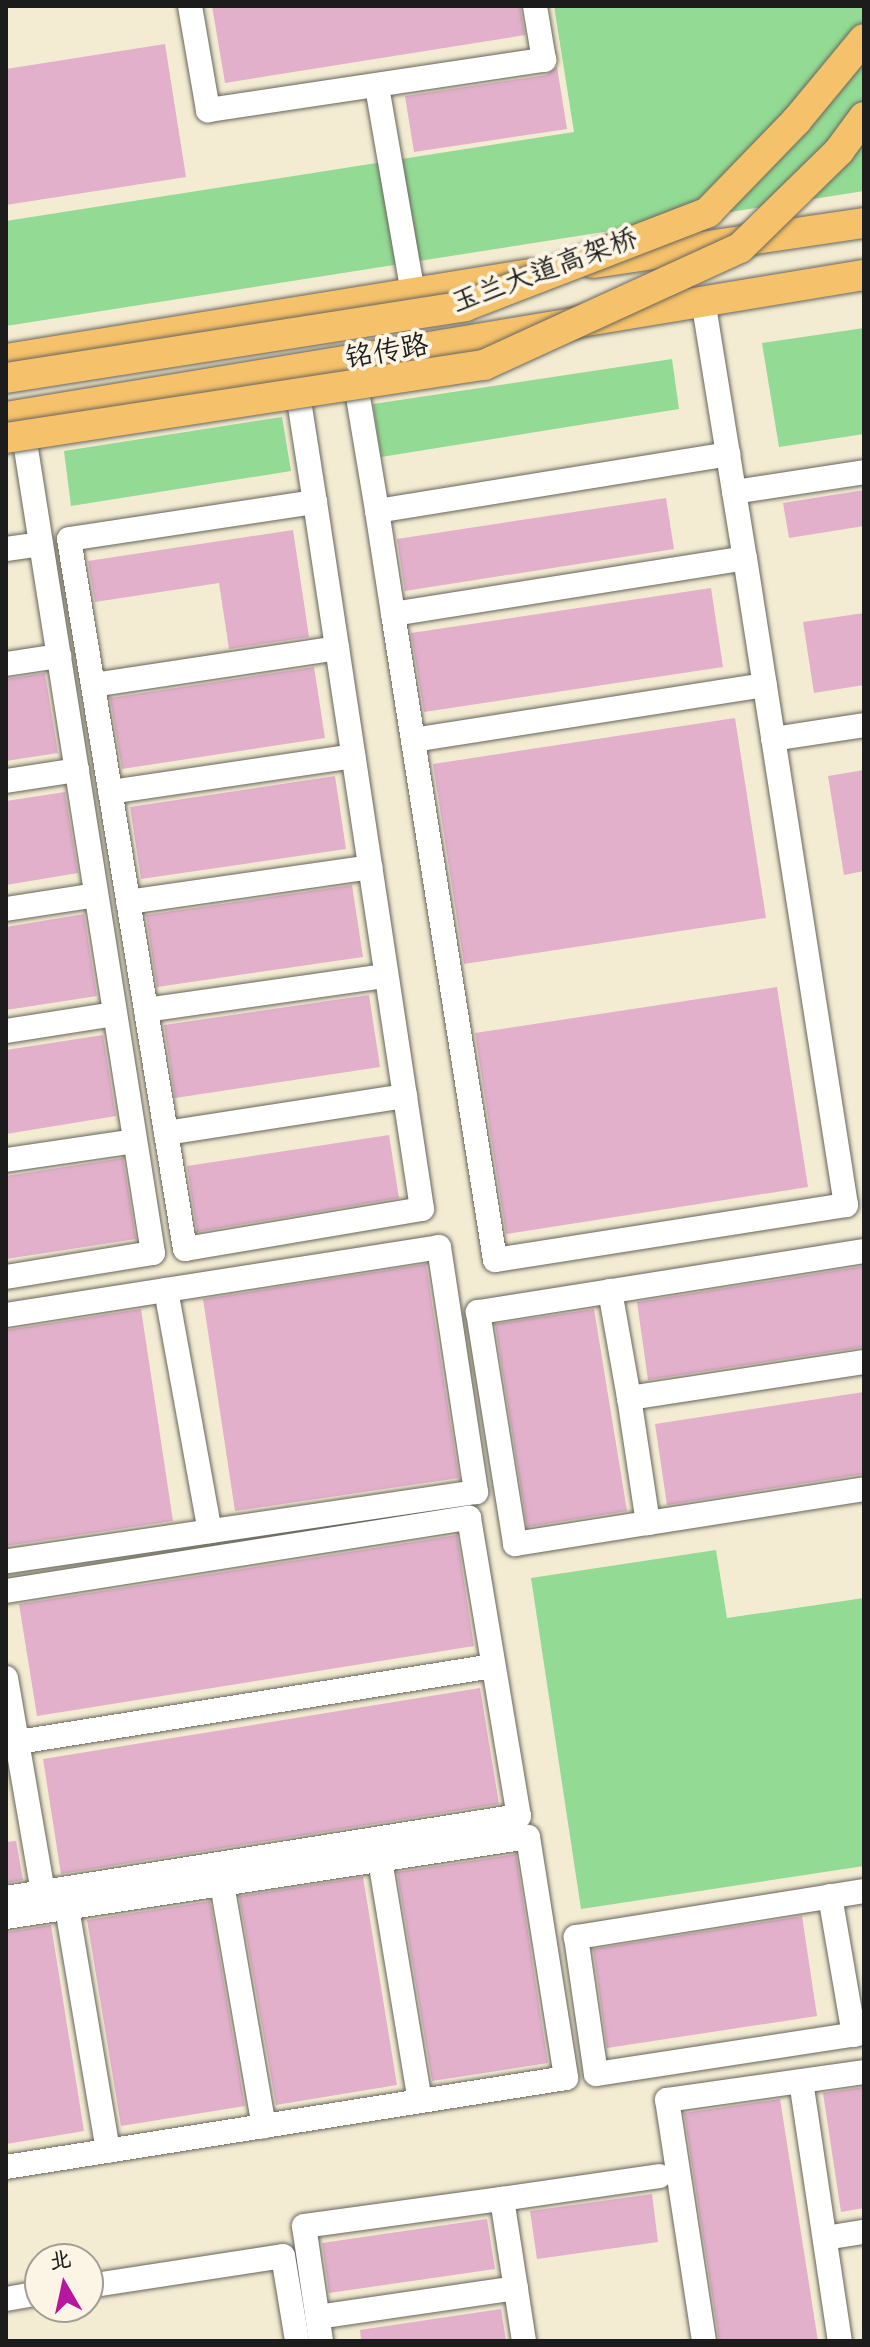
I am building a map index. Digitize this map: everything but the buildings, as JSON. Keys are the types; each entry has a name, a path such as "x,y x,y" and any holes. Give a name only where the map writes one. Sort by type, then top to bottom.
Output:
{"main road":[{"name":"玉兰大道高架桥","path":"6,378 465,306 708,212 797,120 864,39"},
{"name":"玉兰大道高架桥","path":"11,423 484,365 740,248 839,151 864,117"},
{"name":"铭传路","path":"6,359 864,223"},
{"name":"铭传路","path":"11,423 294,369 864,275"}],"lane":[{"path":"190,6 208,110 544,60 535,6"},
{"path":"377,87 413,293"},
{"path":"352,359 495,1260 855,1203 773,739 703,300"},
{"path":"294,369 315,502 422,1209 185,1249 69,539 315,502"},
{"path":"6,1277 153,1253 41,544 11,423"},
{"path":"377,511 728,454"},
{"path":"734,492 864,472"},
{"path":"6,549 41,544"},
{"path":"393,614 745,558"},
{"path":"93,685 337,648"},
{"path":"6,664 59,656"},
{"path":"413,740 765,685"},
{"path":"773,739 864,725"},
{"path":"110,792 353,756"},
{"path":"6,781 77,770"},
{"path":"128,902 370,867"},
{"path":"6,909 96,895"},
{"path":"146,1010 386,976"},
{"path":"6,1031 115,1014"},
{"path":"166,1133 405,1096"},
{"path":"6,1160 135,1141"},
{"path":"6,1315 439,1247 476,1492 6,1561"},
{"path":"864,1251 478,1312 515,1544 864,1489"},
{"path":"166,1290 210,1531"},
{"path":"610,1291 648,1523"},
{"path":"629,1398 864,1362"},
{"path":"6,1591 469,1518 519,1816 6,1898"},
{"path":"11,1744 493,1666"},
{"path":"6,1678 11,1744 43,1892"},
{"path":"6,1917 528,1837 566,2078 6,2167"},
{"path":"380,1860 420,2101"},
{"path":"222,1884 264,2126"},
{"path":"830,1896 859,2034 596,2074 576,1937 830,1896 864,1891"},
{"path":"67,1908 108,2151"},
{"path":"704,2341 667,2100 864,2072"},
{"path":"801,2081 840,2341"},
{"path":"516,2288 320,2329 304,2226 659,2176"},
{"path":"502,2199 524,2341"},
{"path":"825,2238 864,2232"},
{"path":"104,2284 283,2256 297,2341"}],"green space":[{"path":"554,6 864,6 864,191 6,326 6,221 574,132"},
{"path":"864,328 864,434 779,447 762,343"},
{"path":"672,359 679,409 381,457 373,404"},
{"path":"282,417 291,471 71,506 64,451"},
{"path":"716,1550 727,1618 864,1598 864,1866 581,1909 531,1578"}]}
